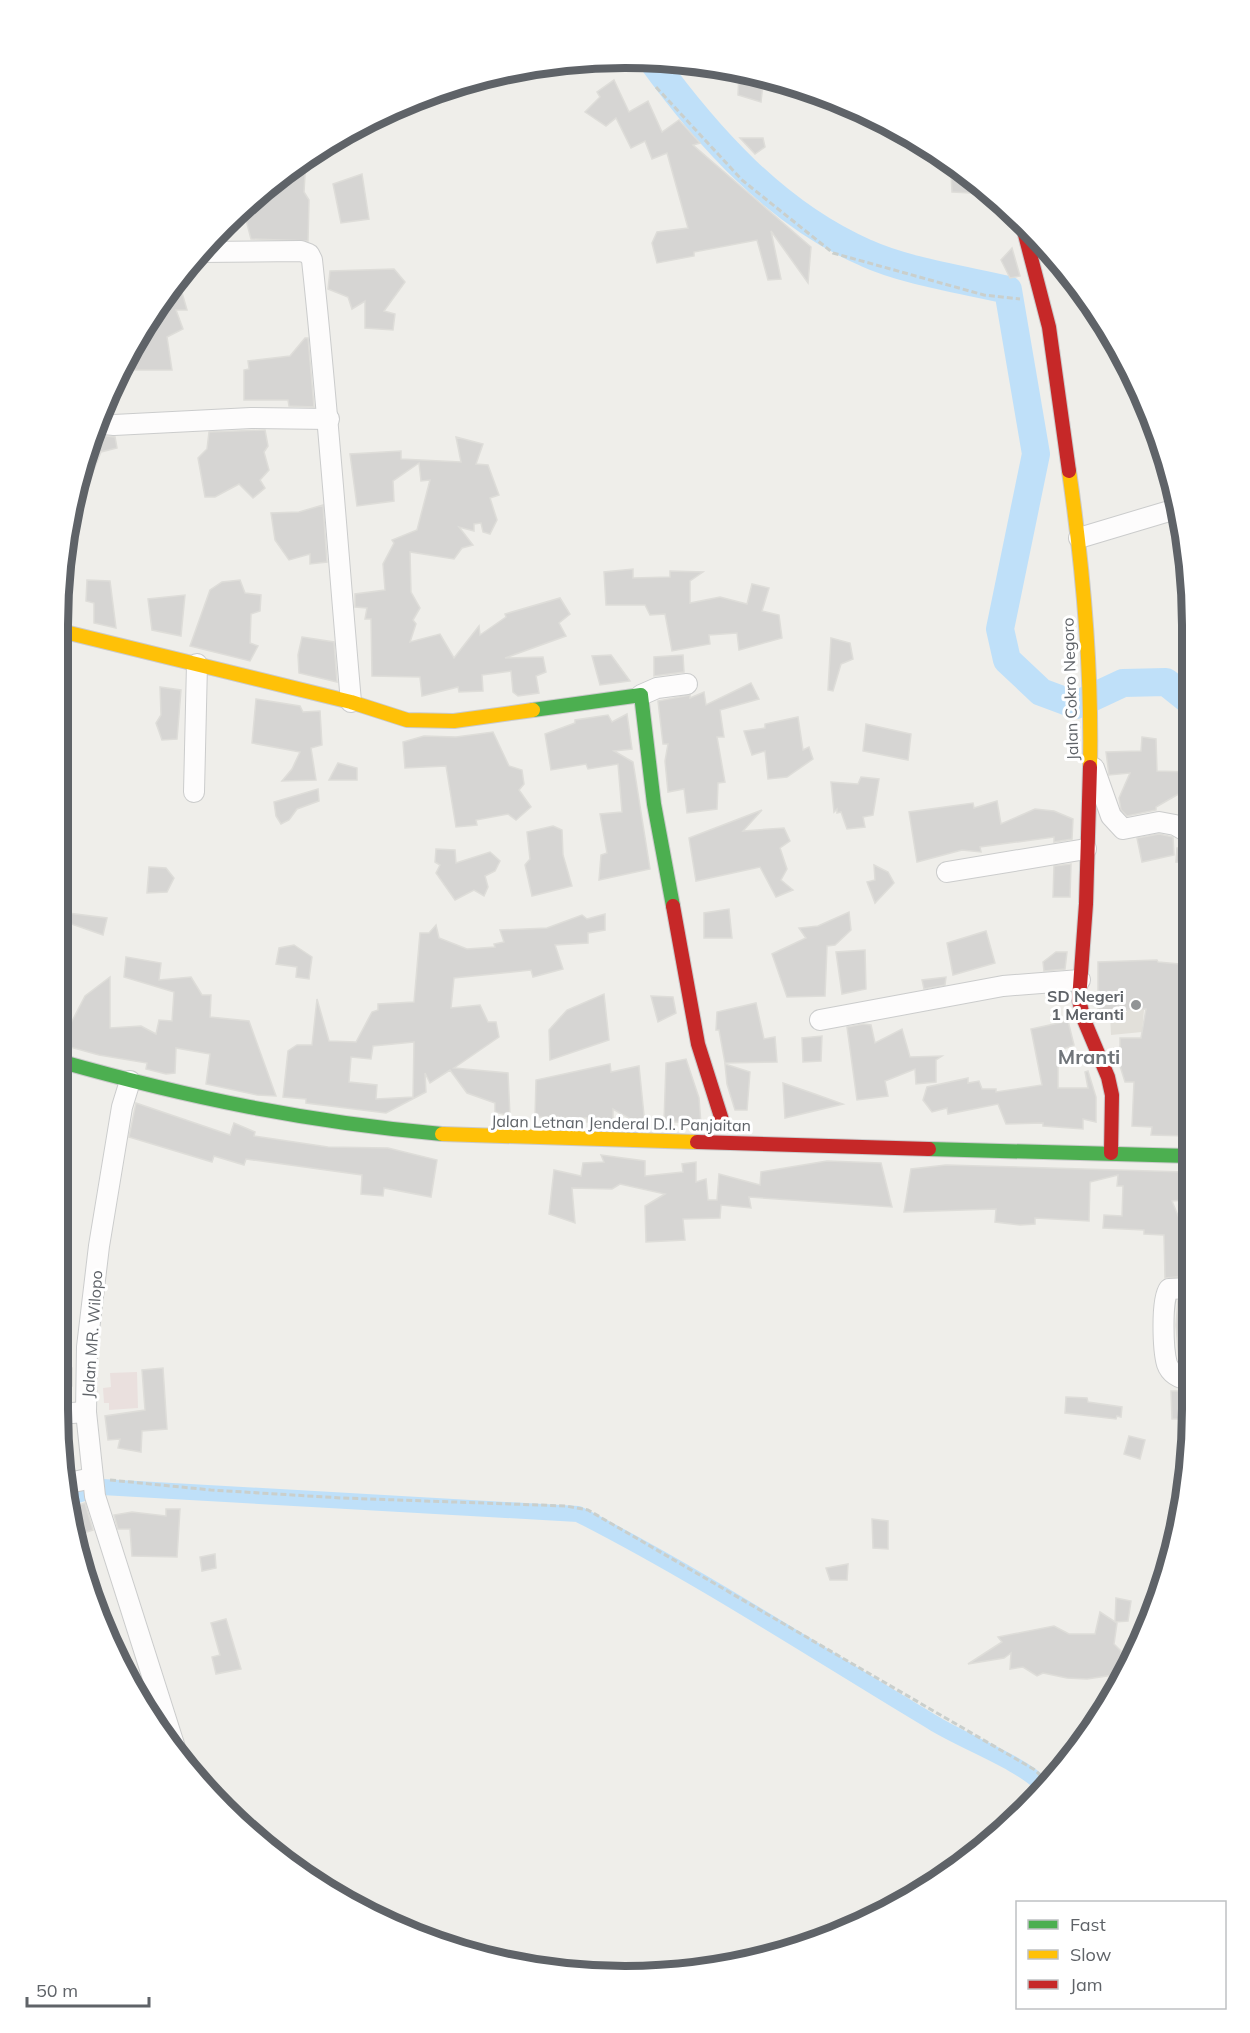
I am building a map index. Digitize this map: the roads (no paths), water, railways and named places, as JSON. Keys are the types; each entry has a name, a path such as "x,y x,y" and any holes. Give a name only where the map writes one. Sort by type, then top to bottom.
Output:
{"street":[{"name":"Jalan Cokro Negoro","path":"1026,238 1048,327 1079,538 1087,636 1090,757 1086,904 1079,1000 1084,1020 1108,1077 1112,1095 1111,1153"},
{"path":"211,252 300,251 309,254 329,419 334,524 351,702"},
{"path":"105,424 251,418 329,419"},
{"path":"1079,538 1171,511"},
{"path":"68,634 351,702 407,720 430,722 641,695 657,688 687,684"},
{"path":"194,792 197,664"},
{"path":"641,695 654,804 698,1044 722,1120"},
{"path":"1090,757 1108,809 1117,825 1126,830 1151,822 1165,822 1182,830"},
{"path":"947,872 1086,849"},
{"path":"820,1020 1003,986 1080,980"},
{"name":"Jalan Letnan Jenderal D.I. Panjaitan","path":"68,1064 130,1081 281,1115 358,1126 460,1135 1182,1156"},
{"name":"Jalan MR. Wilopo","path":"130,1081 122,1107 99,1246 87,1347 86,1412 93,1486 169,1729"},
{"path":"1182,1288 1169,1289 1164,1303 1167,1363 1175,1375 1182,1377"},
{"path":"68,1413 86,1412"},
{"path":"72,1483 93,1486"}],"waterway":[{"path":"659,69 720,144 746,170 773,195 833,237 866,253 917,270 1008,290 1036,454 1000,629 1007,660 1041,692 1076,705 1123,683 1166,682 1182,695"},
{"path":"75,1496 102,1487 578,1514 713,1589 932,1722 1020,1768 1038,1782"}],"place":[{"name":"SD Negeri 1 Meranti","path":"1136,1005"}],"district":[{"name":"Mranti","path":"1089,1056"}]}
